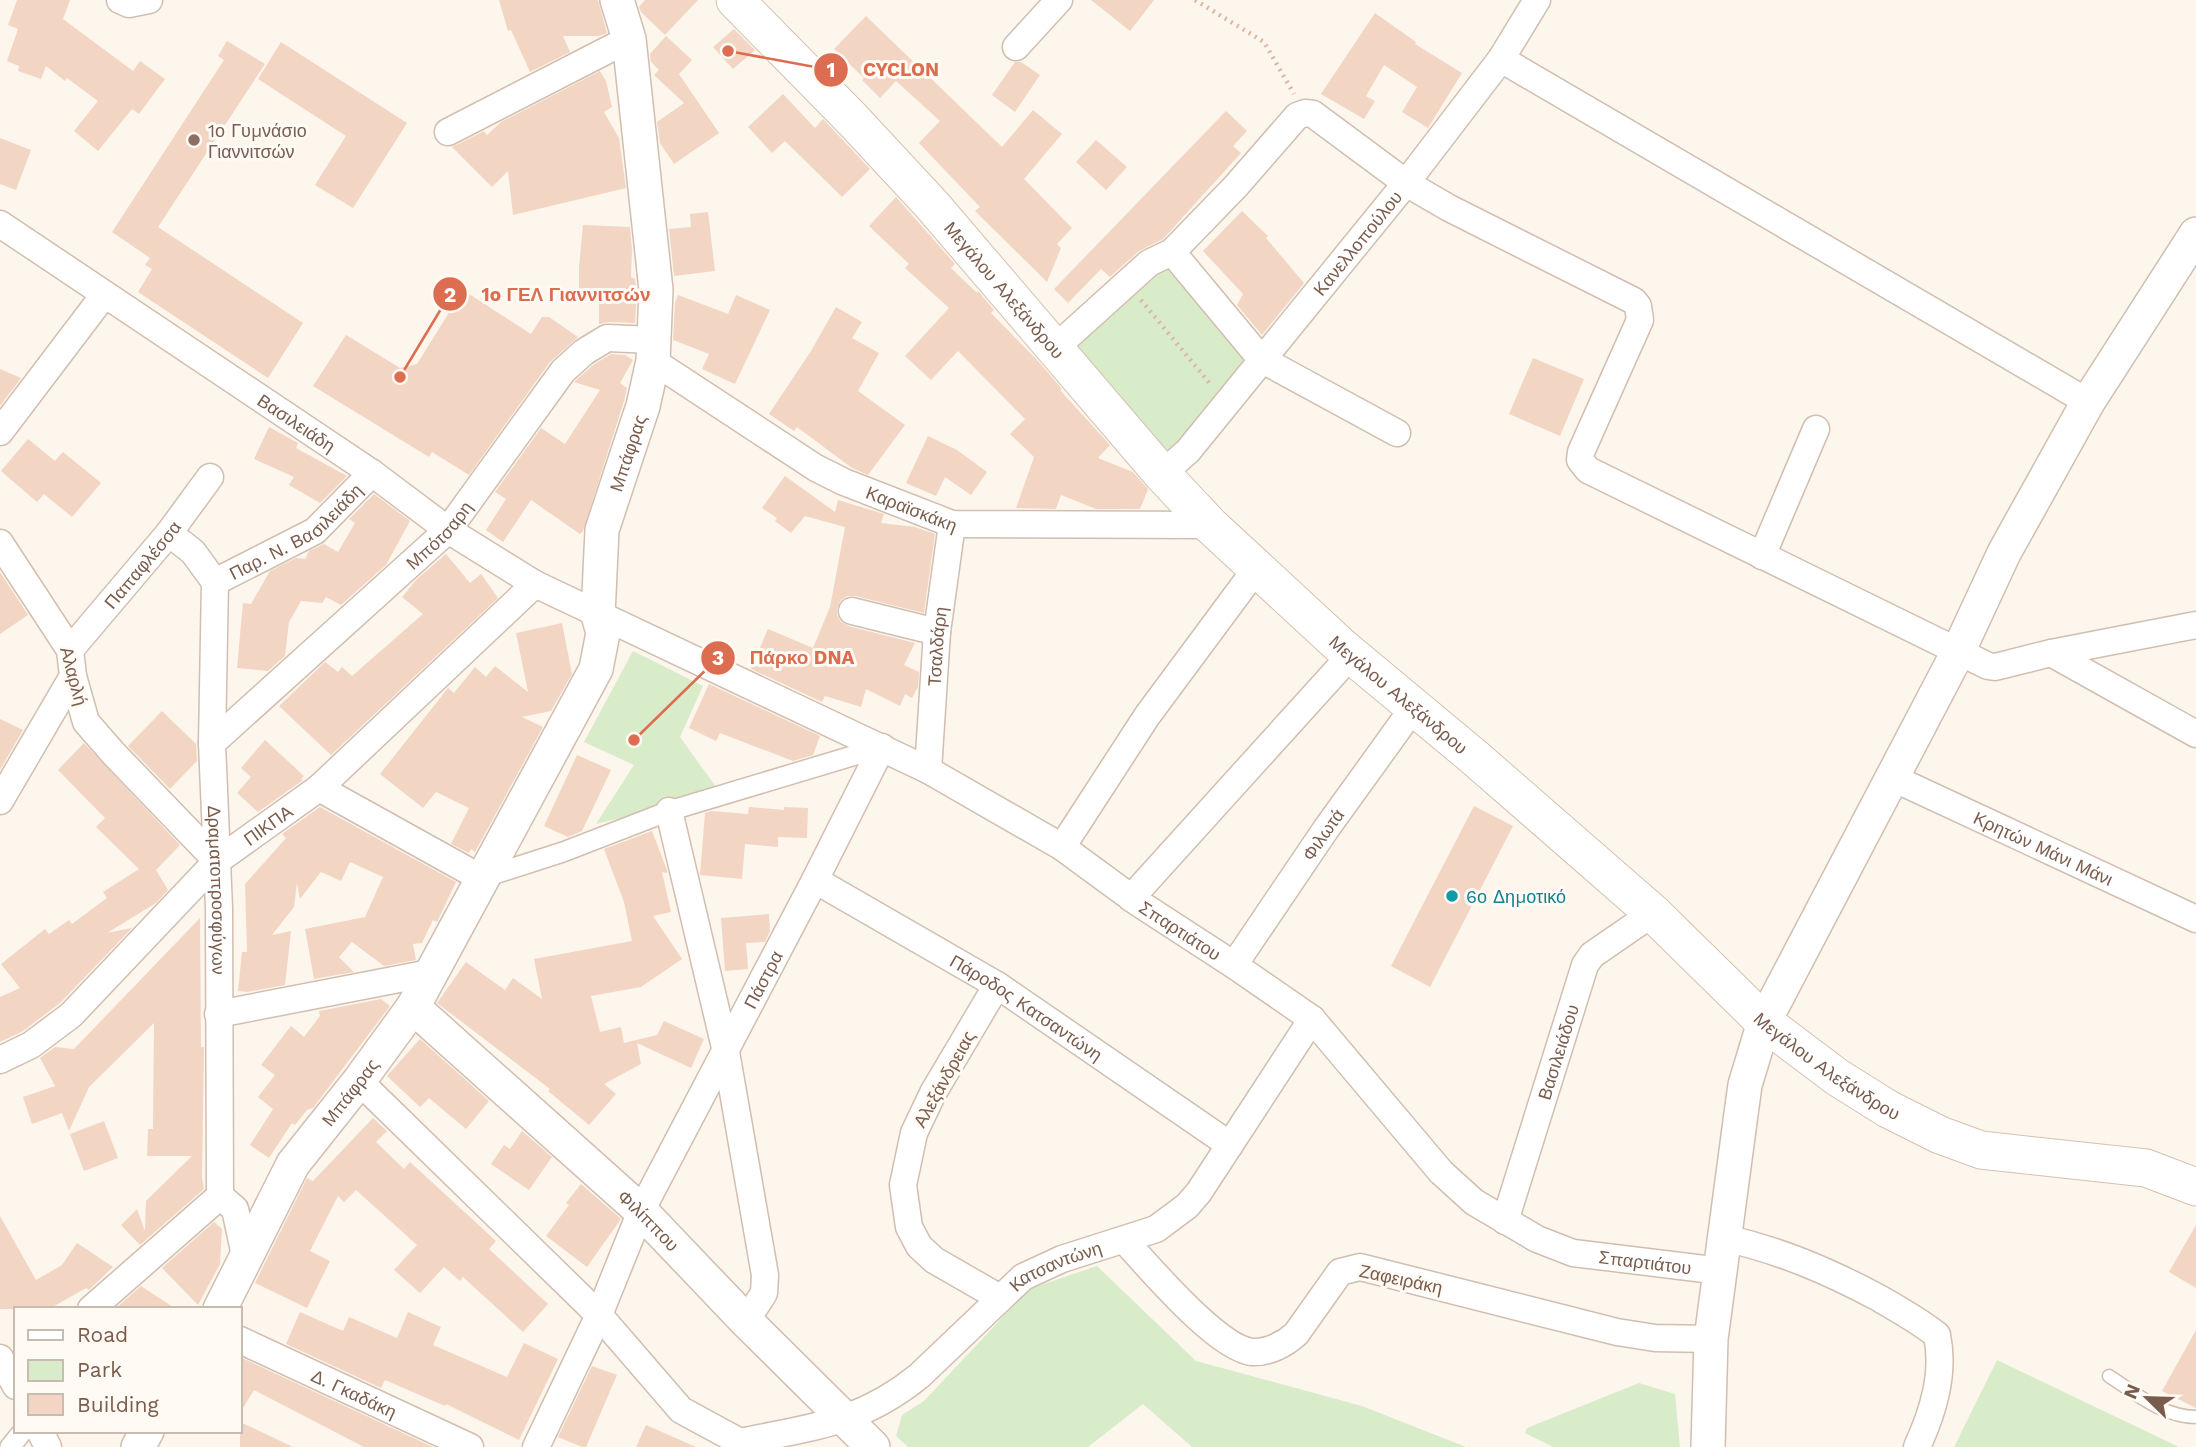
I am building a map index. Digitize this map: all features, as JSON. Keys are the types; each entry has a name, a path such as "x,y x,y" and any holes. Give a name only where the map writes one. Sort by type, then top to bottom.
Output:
{"main road":[{"name":"Μεγάλου Αλεξάνδρου","path":"735,0 923,196 1210,526 1351,655 1653,913 1764,1022 1838,1077 1888,1109 1940,1135 1981,1150 2146,1168 2196,1187"}],"street":[{"path":"120,0 129,4 149,0"},
{"name":"Μπάφρας","path":"221,1307 283,1180 413,1007 596,669 603,632 598,615 602,530 643,406 653,350 656,290 629,38 617,0"},
{"path":"1016,47 1059,0"},
{"name":"Κανελλοπούλου","path":"1162,474 1188,451 1406,183 1501,59 1537,0"},
{"path":"448,132 629,38"},
{"path":"1501,59 2088,402"},
{"path":"1055,348 1149,263 1172,252 1236,186 1297,116 1313,114 1406,183 1449,208 1634,301 1638,306 1640,320 1581,452 1580,460 1583,466 1979,663 1995,667 2051,653 2196,625"},
{"name":"Βασιλειάδη","path":"0,224 372,473 448,530 535,584 598,615"},
{"path":"1708,1447 1711,1339 1745,1085 1764,1022 1958,652 2004,553 2088,402 2196,234"},
{"path":"1172,252 1261,359 1397,433"},
{"path":"0,432 104,295"},
{"name":"Μπότσαρη","path":"212,743 448,530 563,371 584,352 607,338 653,350"},
{"name":"Καραϊσκάκη","path":"653,350 816,468 844,482 952,524 1210,526"},
{"path":"1762,556 1816,429"},
{"name":"Παρ. Ν. Βασιλειάδη","path":"215,582 315,531 372,473"},
{"name":"Παπαφλέσσα","path":"70,650 169,533 210,477"},
{"name":"Τσαλδάρη","path":"928,770 937,632 952,524"},
{"path":"169,533 192,552 215,582"},
{"name":"Αλαρλή","path":"2,549 70,650 73,676 86,722 217,861"},
{"path":"1062,847 1147,716 1256,569"},
{"name":"Δραματοπροσφύγων","path":"215,582 212,743 217,861 220,1195"},
{"name":"ΠΙΚΠΑ","path":"0,1060 31,1045 71,1015 217,861 319,788 535,584"},
{"path":"852,611 937,632"},
{"name":"Σπαρτιάτου","path":"598,615 882,747 928,770 1062,847 1131,898 1312,1019 1441,1172 1474,1202 1505,1221 1546,1244 1573,1253 1721,1271"},
{"path":"2051,653 2196,734"},
{"path":"1131,898 1351,655"},
{"path":"0,801 73,676"},
{"name":"Φιλωτά","path":"1234,965 1326,829 1414,707"},
{"path":"319,788 481,878 563,852 669,811 882,747"},
{"name":"Πάστρα","path":"599,1315 641,1211 726,1052 882,747"},
{"name":"Κρητών Μάνι Μάνι","path":"1893,778 2196,919"},
{"path":"669,811 726,1052 766,1284 764,1293 746,1321"},
{"name":"Πάροδος Κατσαντώνη","path":"815,880 997,985 1230,1145"},
{"name":"Βασιλειάδου","path":"1505,1221 1585,965 1592,955 1653,913"},
{"path":"218,1014 430,974"},
{"name":"Αλεξάνδρειας","path":"997,985 914,1133 903,1185 909,1227 919,1246 934,1260 1000,1298"},
{"name":"Φιλίππου","path":"413,1007 641,1211 746,1321 873,1447"},
{"name":"Κατσαντώνη","path":"739,1444 845,1419 901,1391 1023,1277 1043,1266 1156,1229 1186,1206 1199,1192 1312,1019"},
{"path":"359,1081 599,1315 681,1410 739,1444"},
{"path":"93,1307 220,1195 235,1209 246,1260"},
{"path":"1725,1238 1772,1249 1838,1276 1904,1312 1937,1335 1940,1363 1934,1403 1917,1447"},
{"name":"Ζαφειράκη","path":"1124,1240 1184,1303 1231,1345 1253,1352 1288,1341 1296,1334 1340,1272 1360,1267 1617,1332 1655,1338 1711,1339"},
{"path":"536,1447 599,1315"},
{"name":"Δ. Γκαδάκη","path":"242,1341 470,1447"},
{"path":"10,1447 21,1433"}],"lane":[{"path":"2109,1376 2162,1409 2180,1415 2196,1416"}],"path":[{"path":"1195,0 1265,42 1305,113"},
{"path":"1128,283 1226,402"}],"green space":[{"path":"1159,257 1261,359 1177,463 1055,348"},
{"path":"633,651 703,686 680,737 721,794 596,824 634,765 584,742"},
{"path":"1097,1266 1196,1361 1362,1406 1466,1447 1192,1447 1143,1404 1088,1447 908,1447 896,1436 902,1415 924,1401 1029,1289"},
{"path":"1997,1360 2179,1447 1954,1447"},
{"path":"1639,1383 1675,1394 1680,1447 1553,1447 1525,1433 1527,1428"}],"building":[{"path":"17,0 70,0 63,19 133,71 140,61 165,79 139,114 132,109 98,151 74,131 98,101 46,66 41,79 18,71 19,66 7,61 18,29 8,25"},
{"path":"499,0 598,0 607,33 599,36 563,36 570,52 530,72 511,30 508,31"},
{"path":"645,0 698,0 665,35 641,12 639,7"},
{"path":"1091,0 1154,0 1130,31"},
{"path":"1375,13 1416,42 1415,44 1462,73 1428,128 1402,112 1417,87 1384,65 1366,96 1375,101 1364,119 1321,94"},
{"path":"866,16 1002,147 1033,110 1062,134 1024,179 1072,228 1057,244 1061,248 1047,282 975,211 980,207 919,143 940,121 896,81 880,98 834,49"},
{"path":"734,29 755,50 733,69 713,47"},
{"path":"666,36 692,60 679,74 719,133 674,164 660,143 657,122 684,103 654,75 659,70 651,62 650,54"},
{"path":"227,41 265,64 158,227 303,323 268,378 138,292 152,269 145,265 150,258 112,232 224,60 218,56"},
{"path":"281,42 407,123 353,208 315,185 346,136 258,79"},
{"path":"1015,62 1021,62 1040,75 1015,112 992,95"},
{"path":"600,71 606,81 612,107 604,112 619,138 626,188 513,215 508,171 492,187 452,147 484,131 487,135 501,122"},
{"path":"783,94 815,128 823,119 870,169 842,197 785,141 772,153 748,127"},
{"path":"1226,111 1247,131 1233,146 1241,153 1163,239 1139,251 1110,277 1101,269 1068,303 1054,289"},
{"path":"0,138 31,150 16,190 0,184"},
{"path":"1096,140 1127,167 1106,190 1076,162"},
{"path":"896,197 955,264 951,268 977,293 978,291 994,310 991,313 1038,361 1062,389 1060,390 1110,445 1098,458 1133,472 1148,489 1140,509 1096,509 1061,495 1056,509 1016,508 1034,457 1010,434 1025,419 958,351 931,380 905,356 949,308 905,268 909,264 869,226"},
{"path":"1242,211 1268,236 1266,238 1304,283 1262,335 1237,305 1243,294 1203,251"},
{"path":"708,212 715,271 674,276 669,229 691,227 690,214"},
{"path":"583,225 630,227 631,277 635,279 637,291 635,323 599,324 599,299 579,300"},
{"path":"463,290 531,334 542,317 549,317 578,337 550,362 469,475 432,452 429,457 313,386 346,335 400,368 417,364"},
{"path":"678,295 728,314 736,295 770,310 735,384 702,369 709,354 673,340"},
{"path":"836,307 862,322 852,338 879,353 858,391 905,425 868,475 852,468 797,427 794,431 769,414 811,351"},
{"path":"611,354 625,355 633,360 620,383 627,388 624,401 583,531 580,534 531,500 503,542 486,530 506,499 495,492 541,428 565,444 600,390 574,382"},
{"path":"1533,358 1584,379 1560,436 1509,414"},
{"path":"0,369 21,378 0,406"},
{"path":"269,427 298,443 296,448 347,476 320,503 289,485 294,477 254,459"},
{"path":"928,436 957,450 987,472 971,495 945,477 936,496 906,483"},
{"path":"28,439 55,461 63,452 101,483 72,517 44,494 37,502 1,471"},
{"path":"785,476 835,512 838,500 884,514 881,523 915,527 935,534 924,613 855,596 847,596 841,600 837,608 841,622 848,626 915,643 904,665 919,672 918,687 912,698 905,694 900,706 866,689 861,707 825,696 822,702 751,669 768,629 813,648 830,607 845,527 805,516 791,533 775,521 777,518 762,508"},
{"path":"374,494 410,521 386,565 341,605 326,597 322,603 301,601 289,622 285,656 268,671 237,668 243,603 251,604 270,571 296,558 305,559 309,551 324,544 338,552 355,523 349,519"},
{"path":"446,554 470,583 481,574 498,598 331,755 279,706 325,662 338,672 342,667 352,676 423,614 402,597 417,579"},
{"path":"0,572 28,615 0,634"},
{"path":"562,623 572,674 551,711 522,717 543,727 475,852 471,849 469,853 451,844 469,808 436,792 423,808 380,774 448,688 454,693 475,667 486,677 495,666 528,692 516,633"},
{"path":"709,684 820,736 813,755 793,761 720,733 716,741 689,728"},
{"path":"162,711 196,744 197,761 170,789 128,746"},
{"path":"0,719 23,730 0,770"},
{"path":"265,740 304,776 301,779 303,780 258,812 237,793 251,777 241,768"},
{"path":"84,743 180,845 156,870 168,890 156,903 107,933 132,928 60,1003 23,1031 0,1042 0,997 20,988 1,964 45,929 49,934 69,920 72,924 107,898 103,892 139,869 96,827 105,818 58,770"},
{"path":"577,755 611,770 582,831 568,837 544,826"},
{"name":"6ο Δημοτικό","path":"1474,806 1513,826 1430,987 1391,966"},
{"path":"320,807 456,882 437,922 433,920 422,943 413,944 416,960 384,966 352,942 339,957 354,972 314,979 305,929 365,917 383,877 350,862 341,881 321,872 300,899 297,883 294,907 272,935 291,931 285,985 247,992 238,991 242,952 247,952 245,884 286,838 282,834"},
{"path":"749,807 784,810 784,807 808,808 807,838 778,837 778,847 745,844 742,879 700,875 705,813 711,811 748,814"},
{"path":"652,831 667,870 667,873 662,872 671,912 653,916 682,959 641,987 591,996 600,1032 621,1027 624,1043 657,1035 664,1021 704,1039 691,1068 637,1043 641,1064 604,1084 616,1094 589,1125 548,1091 550,1089 437,1003 466,962 505,990 513,978 542,999 534,959 632,941 624,902 604,849"},
{"path":"769,914 770,931 765,942 746,943 748,969 725,971 721,918"},
{"path":"200,918 204,1189 140,1245 121,1225 137,1209 145,1231 146,1201 192,1156 147,1156 148,1129 153,1129 154,1023 89,1087 69,1131 62,1113 32,1124 23,1097 55,1086 40,1058 55,1047 74,1049"},
{"path":"381,999 390,1006 313,1108 307,1110 295,1125 292,1123 269,1158 250,1145 273,1109 258,1097 275,1075 261,1065 291,1026 304,1037 320,1016 319,1011"},
{"path":"420,1039 489,1101 466,1129 429,1098 420,1107 387,1076"},
{"path":"373,1118 387,1131 376,1142 404,1169 410,1162 496,1241 489,1249 548,1304 523,1332 463,1277 460,1281 444,1267 420,1293 394,1270 417,1245 356,1190 344,1202 338,1196 310,1251 330,1261 307,1308 255,1283 307,1178 313,1181"},
{"path":"104,1121 118,1158 84,1171 70,1134"},
{"path":"522,1131 552,1157 529,1190 491,1164 504,1145 510,1149"},
{"path":"581,1184 621,1219 587,1267 546,1236"},
{"path":"0,1216 36,1280 62,1265 77,1243 113,1267 89,1290 86,1288 53,1307 0,1309"},
{"path":"214,1222 222,1229 220,1264 198,1305 162,1268"},
{"path":"2196,1225 2196,1288 2169,1272"},
{"path":"141,1286 173,1307 117,1307"},
{"path":"300,1312 343,1331 349,1317 397,1338 408,1312 441,1327 433,1345 507,1377 524,1343 558,1359 519,1440 446,1404 445,1406 385,1380 381,1388 286,1344"},
{"path":"2196,1330 2196,1408 2162,1391"},
{"path":"242,1358 433,1447 364,1447 254,1390 242,1410"},
{"path":"592,1366 617,1375 586,1447 582,1447 558,1437"},
{"path":"242,1423 293,1447 240,1447"},
{"path":"646,1425 696,1447 636,1447"}],"place":[{"name":"CYCLON","path":"728,51"},
{"name":"1ο Γυμνάσιο Γιαννιτσών","path":"194,140"},
{"name":"1o ΓΕΛ Γιαννιτσών","path":"400,377"},
{"name":"Πάρκο DNA","path":"634,740"},
{"name":"6ο Δημοτικό","path":"1452,896"}]}
